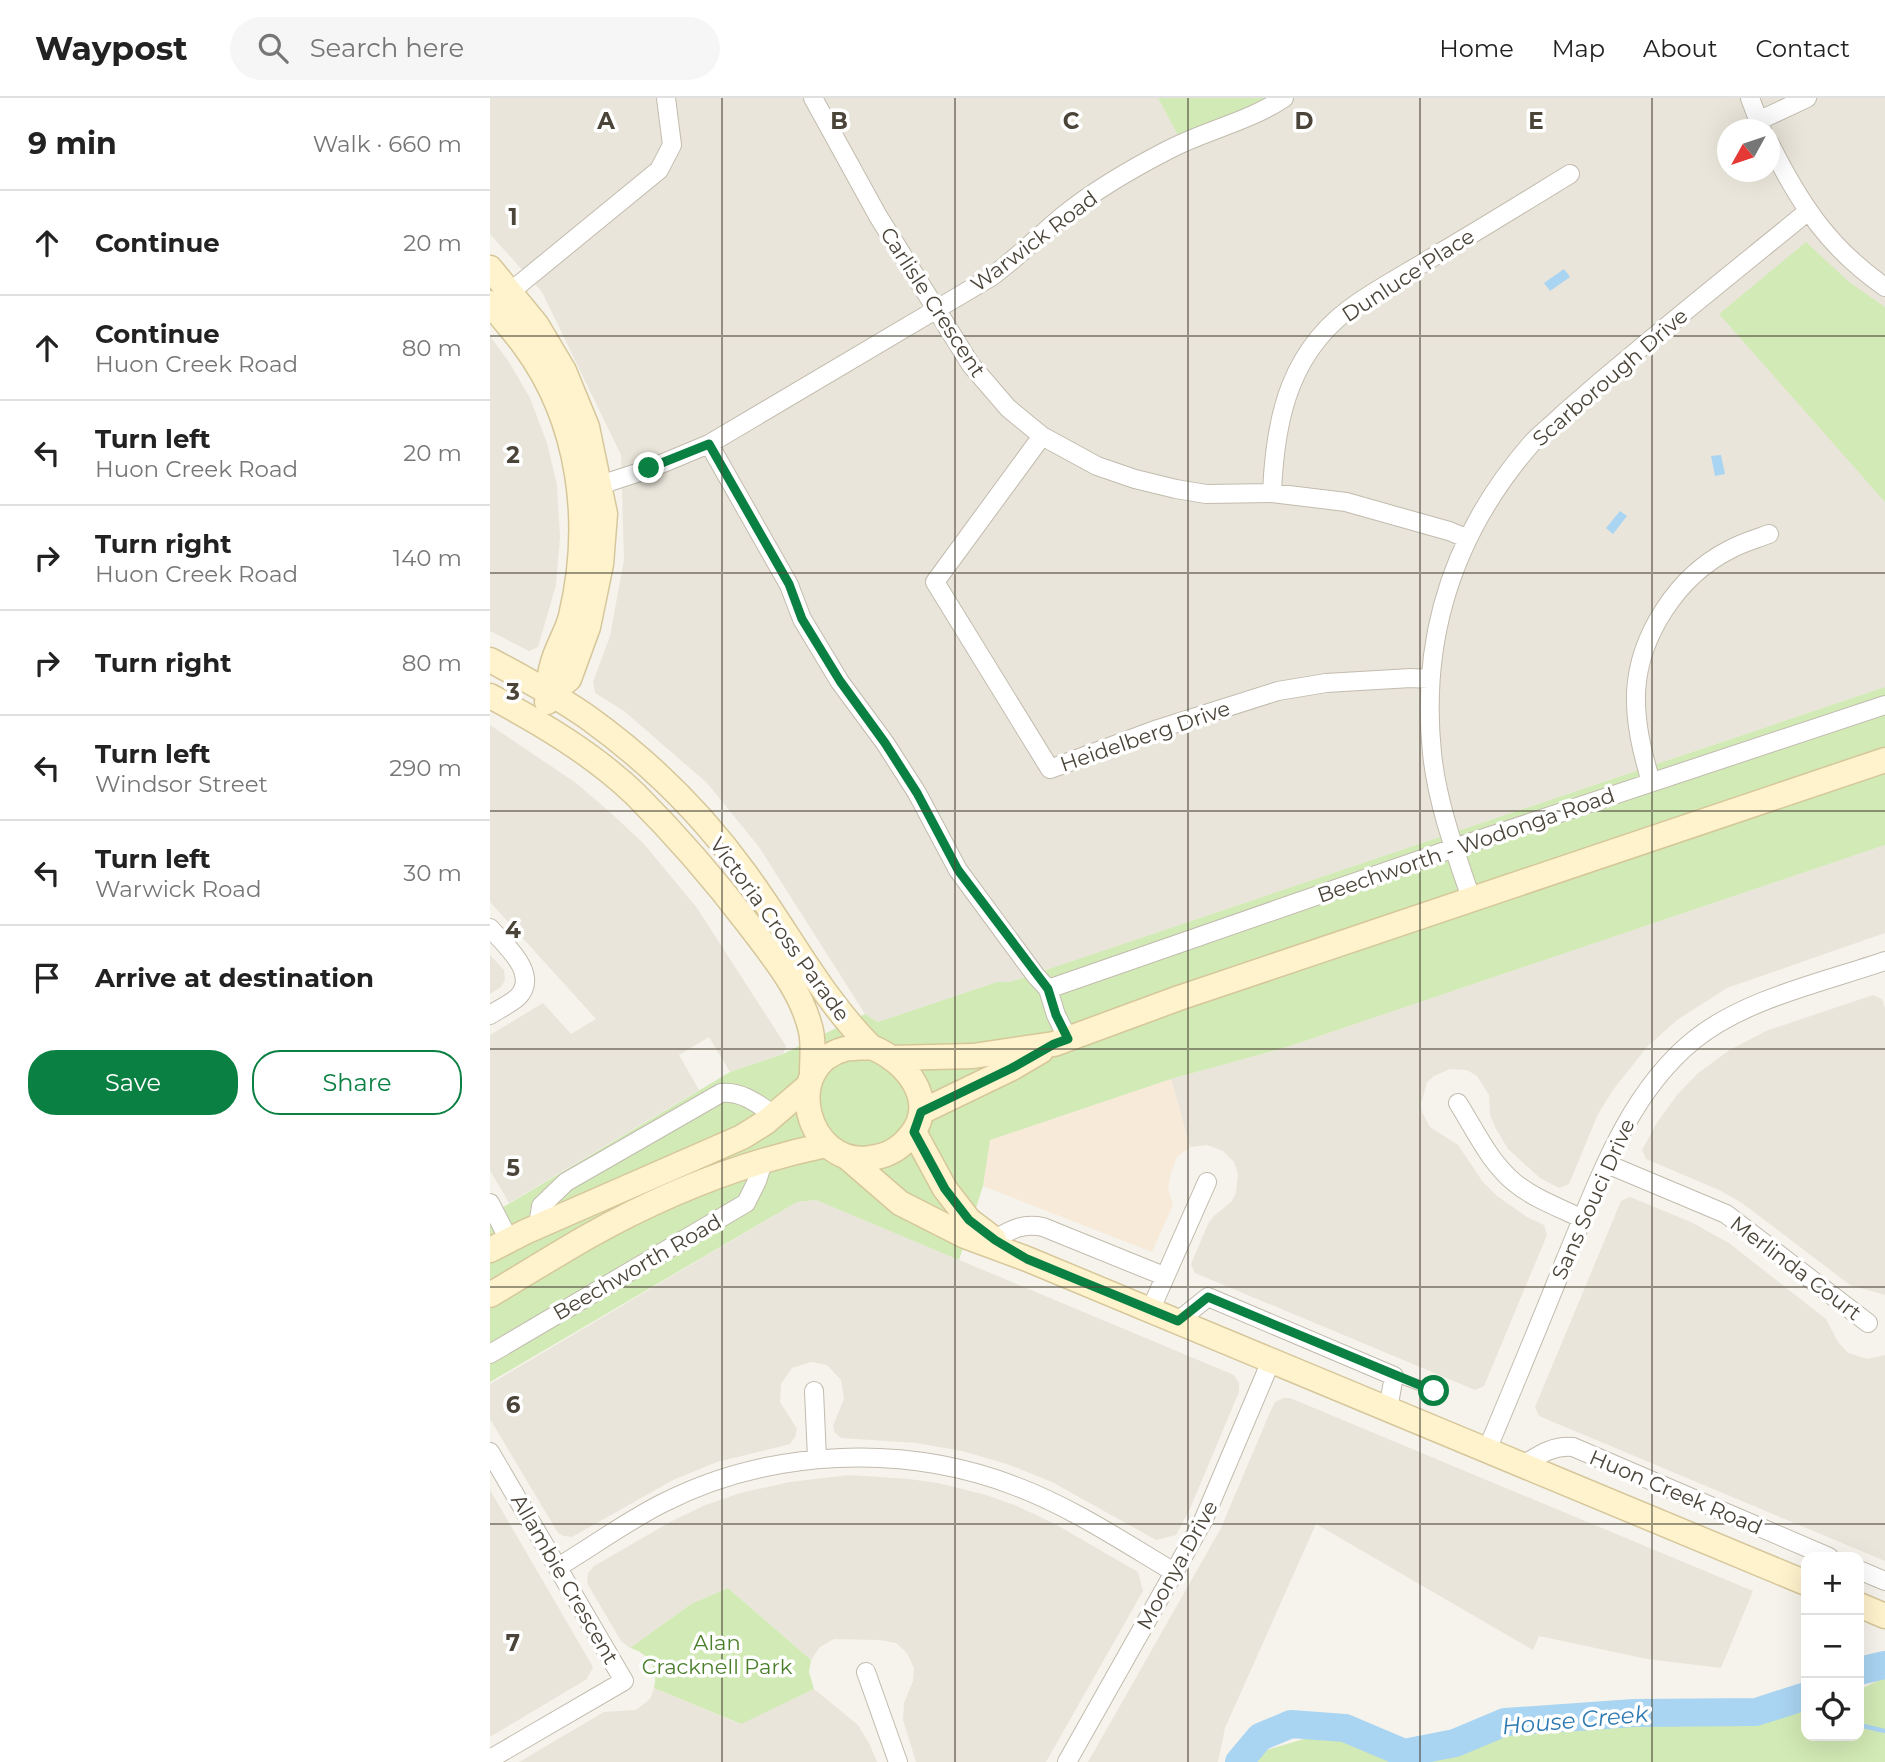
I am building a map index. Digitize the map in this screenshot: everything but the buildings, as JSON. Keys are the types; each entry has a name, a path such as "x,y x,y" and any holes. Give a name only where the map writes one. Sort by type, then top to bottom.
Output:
{"main road":[{"path":"490,268 500,298 561,411 574,456 590,485 582,528 580,570 571,618 551,667 550,694 540,723"},
{"name":"Victoria Cross Parade","path":"490,660 590,719 683,800 743,871 845,1019 881,1052"},
{"name":"Victoria Cross Parade","path":"490,696 540,723 634,794 725,894 783,970 801,1001 811,1031 810,1080"},
{"path":"917,1122 1061,1041 1179,998 1885,760"},
{"path":"500,1245 724,1146 754,1130 774,1115 810,1080 821,1062 832,1054 846,1049 973,1056 1061,1041"},
{"path":"810,1080 807,1101 811,1120 826,1144 836,1154 864,1159 886,1156 902,1146 917,1122 920,1096 914,1081 904,1068 881,1052"},
{"name":"Huon Creek Road","path":"917,1122 945,1189 969,1220 1027,1259"},
{"name":"Beechworth Road","path":"490,1295 589,1236 705,1181 789,1152 826,1144"},
{"name":"Huon Creek Road","path":"848,1158 900,1203 965,1236 1178,1321 1801,1581"}],"street":[{"path":"500,298 659,170 672,145 666,98"},
{"name":"Carlisle Crescent","path":"813,98 877,216 971,365 1008,408 1042,436 1097,466 1146,482 1206,494 1272,493 1346,502 1437,527 1466,538"},
{"name":"Warwick Road","path":"590,485 628,477 709,444 991,277 1015,260 1064,216 1099,191 1168,150 1268,109 1284,98"},
{"path":"1750,98 1758,119"},
{"path":"1770,119 1807,98"},
{"path":"1780,164 1807,212 1829,240 1846,258 1885,287"},
{"name":"Dunluce Place","path":"1272,493 1274,450 1283,404 1295,373 1317,339 1359,302 1570,174"},
{"name":"Scarborough Drive","path":"1472,901 1454,848 1432,755 1429,679 1447,589 1466,538 1476,519 1532,443 1632,355 1807,212"},
{"name":"Heidelberg Drive","path":"1042,436 934,582 1050,769 1158,729 1278,691 1326,683 1429,679"},
{"path":"709,444 789,584 802,619 840,681 917,793 958,870 1048,989 1061,1041"},
{"path":"1651,782 1639,735 1636,693 1638,671 1653,629 1686,582 1728,550 1769,534"},
{"name":"Beechworth - Wodonga Road","path":"1048,989 1454,848 1885,705"},
{"path":"490,928 515,956 526,977 520,995 490,1015"},
{"name":"Sans Souci Drive","path":"1487,1450 1583,1219 1621,1132 1640,1097 1694,1039 1728,1018 1764,1001 1885,961"},
{"path":"538,1226 541,1206 566,1182 721,1093 728,1092 750,1099 774,1115"},
{"path":"1458,1103 1494,1161 1513,1182 1534,1196 1583,1219"},
{"name":"Beechworth Road","path":"490,1354 746,1203 763,1162"},
{"name":"Merlinda Court","path":"1607,1164 1726,1214 1868,1323"},
{"path":"1150,1311 1207,1182"},
{"path":"490,1203 500,1245"},
{"path":"995,1240 1014,1227 1029,1224 1043,1227 1164,1276"},
{"path":"1178,1321 1208,1297 1394,1377 1388,1409"},
{"name":"Moonya Drive","path":"1067,1762 1203,1521 1271,1361"},
{"path":"814,1391 817,1458"},
{"name":"Huon Creek Road","path":"1523,1465 1546,1451 1558,1447 1573,1447 1817,1552"},
{"name":"Allambie Crescent","path":"490,1452 624,1681 490,1759"},
{"path":"558,1567 663,1503 749,1471 817,1458 862,1457 970,1470 1016,1486 1062,1507 1174,1572"},
{"path":"1864,1572 1885,1581"},
{"path":"866,1672 898,1762"}],"lane":[{"path":"1394,1377 1434,1391"}],"shaded area":[{"path":"490,98 1158,98 1188,152 1278,98 1885,98 1885,687 1010,982 997,982 878,1022 865,1014 759,847 707,783 624,711 595,693 593,682 610,636 624,560 621,455 542,292 490,234"},
{"path":"490,336 530,398 547,443 557,485 560,537 556,585 538,647 529,651 490,631"},
{"path":"490,725 576,783 644,844 697,908 786,1046 783,1054 730,1072 709,1037 679,1055 699,1090 509,1203 490,1170 490,1035 543,1003 571,1034 596,1019 490,902"},
{"path":"1885,845 1885,933 1727,988 1677,1020 1647,1047 1613,1090 1598,1114 1569,1184 1559,1188 1540,1178 1508,1149 1490,1115 1489,1095 1477,1076 1467,1070 1450,1069 1427,1082 1421,1104 1430,1127 1458,1145 1483,1182 1497,1196 1527,1217 1544,1225 1547,1235 1484,1386 1475,1390 1195,1273 1191,1264 1208,1224 1231,1202 1236,1193 1238,1174 1234,1162 1223,1151 1207,1145 1190,1147 1171,1079 1287,1047"},
{"path":"490,955 504,970 505,980 501,987 490,994"},
{"path":"1873,995 1882,999 1885,1008 1885,1295 1850,1285 1742,1203 1719,1190 1646,1159 1642,1150 1656,1124 1677,1095 1697,1074 1728,1051 1766,1031"},
{"path":"1171,1079 1190,1147 1177,1157 1171,1172 1168,1188 1173,1205 1152,1252 983,1186 989,1140"},
{"path":"1630,1197 1691,1222 1729,1243 1826,1319 1838,1342 1848,1353 1868,1359 1885,1355 1885,1561 1539,1416 1535,1407 1621,1201"},
{"path":"816,1200 1234,1375 1239,1383 1239,1392 1189,1511 1176,1535 1156,1540 1052,1482 1007,1464 962,1451 916,1443 841,1438 835,1433 833,1426 844,1399 841,1380 827,1365 811,1362 792,1368 781,1384 780,1402 797,1429 790,1444 717,1462 673,1480 572,1537 558,1533 490,1419 490,1384 797,1202"},
{"path":"1290,1398 1753,1591 1721,1668 1647,1659 1539,1636 1533,1650 1316,1524 1225,1728 1218,1762 1088,1762 1221,1528 1270,1412 1275,1402"},
{"path":"849,1475 938,1483 986,1495 1055,1524 1138,1572 1143,1591 1046,1762 916,1762 903,1720 904,1703 913,1681 914,1668 907,1653 896,1643 834,1639 820,1647 811,1660 728,1588 691,1604 630,1648 621,1641 587,1583 588,1573 594,1566 703,1506 740,1493 790,1482"},
{"path":"490,1490 593,1667 587,1679 490,1737"},
{"path":"654,1688 740,1724 814,1689 858,1725 877,1762 519,1762 604,1712 636,1710 650,1699"}],"green space":[{"path":"1158,98 1278,98 1187,152"},
{"path":"1806,242 1849,282 1885,307 1885,502 1719,314"},
{"path":"1885,687 1885,845 1287,1047 1171,1079 990,1140 983,1186 959,1260 816,1200 797,1202 490,1382 490,1215 730,1072 783,1054 865,1014 878,1022 997,982 1010,982"},
{"name":"Alan Cracknell Park","path":"728,1588 811,1660 809,1672 814,1689 741,1724 654,1688 655,1674 651,1663 637,1650 630,1648 691,1604"},
{"path":"1885,1677 1885,1762 1246,1762 1250,1756 1328,1732 1407,1744 1521,1727 1597,1720 1670,1723 1801,1711 1801,1741 1864,1741 1864,1688"}],"water":[{"path":"1564,269 1570,277 1550,291 1544,283"},
{"path":"1721,455 1725,474 1715,476 1711,456"},
{"path":"1620,511 1627,516 1613,534 1606,528"}],"waterway":[{"name":"House Creek","path":"1864,1670 1885,1665"},
{"name":"House Creek","path":"1239,1762 1260,1737 1291,1724 1345,1728 1404,1753 1455,1743 1505,1722 1634,1713 1756,1712 1801,1698"},
{"path":"1791,1701 1801,1708"},
{"path":"1864,1726 1885,1731"}],"route":[{"path":"649,468 709,444 789,584 802,619 840,681 917,793 958,870 1027,965 1048,989 1056,1015 1068,1039 921,1112 914,1132 945,1189 969,1220 1027,1259 1150,1311 1178,1321 1208,1297 1394,1377 1434,1391"}]}
